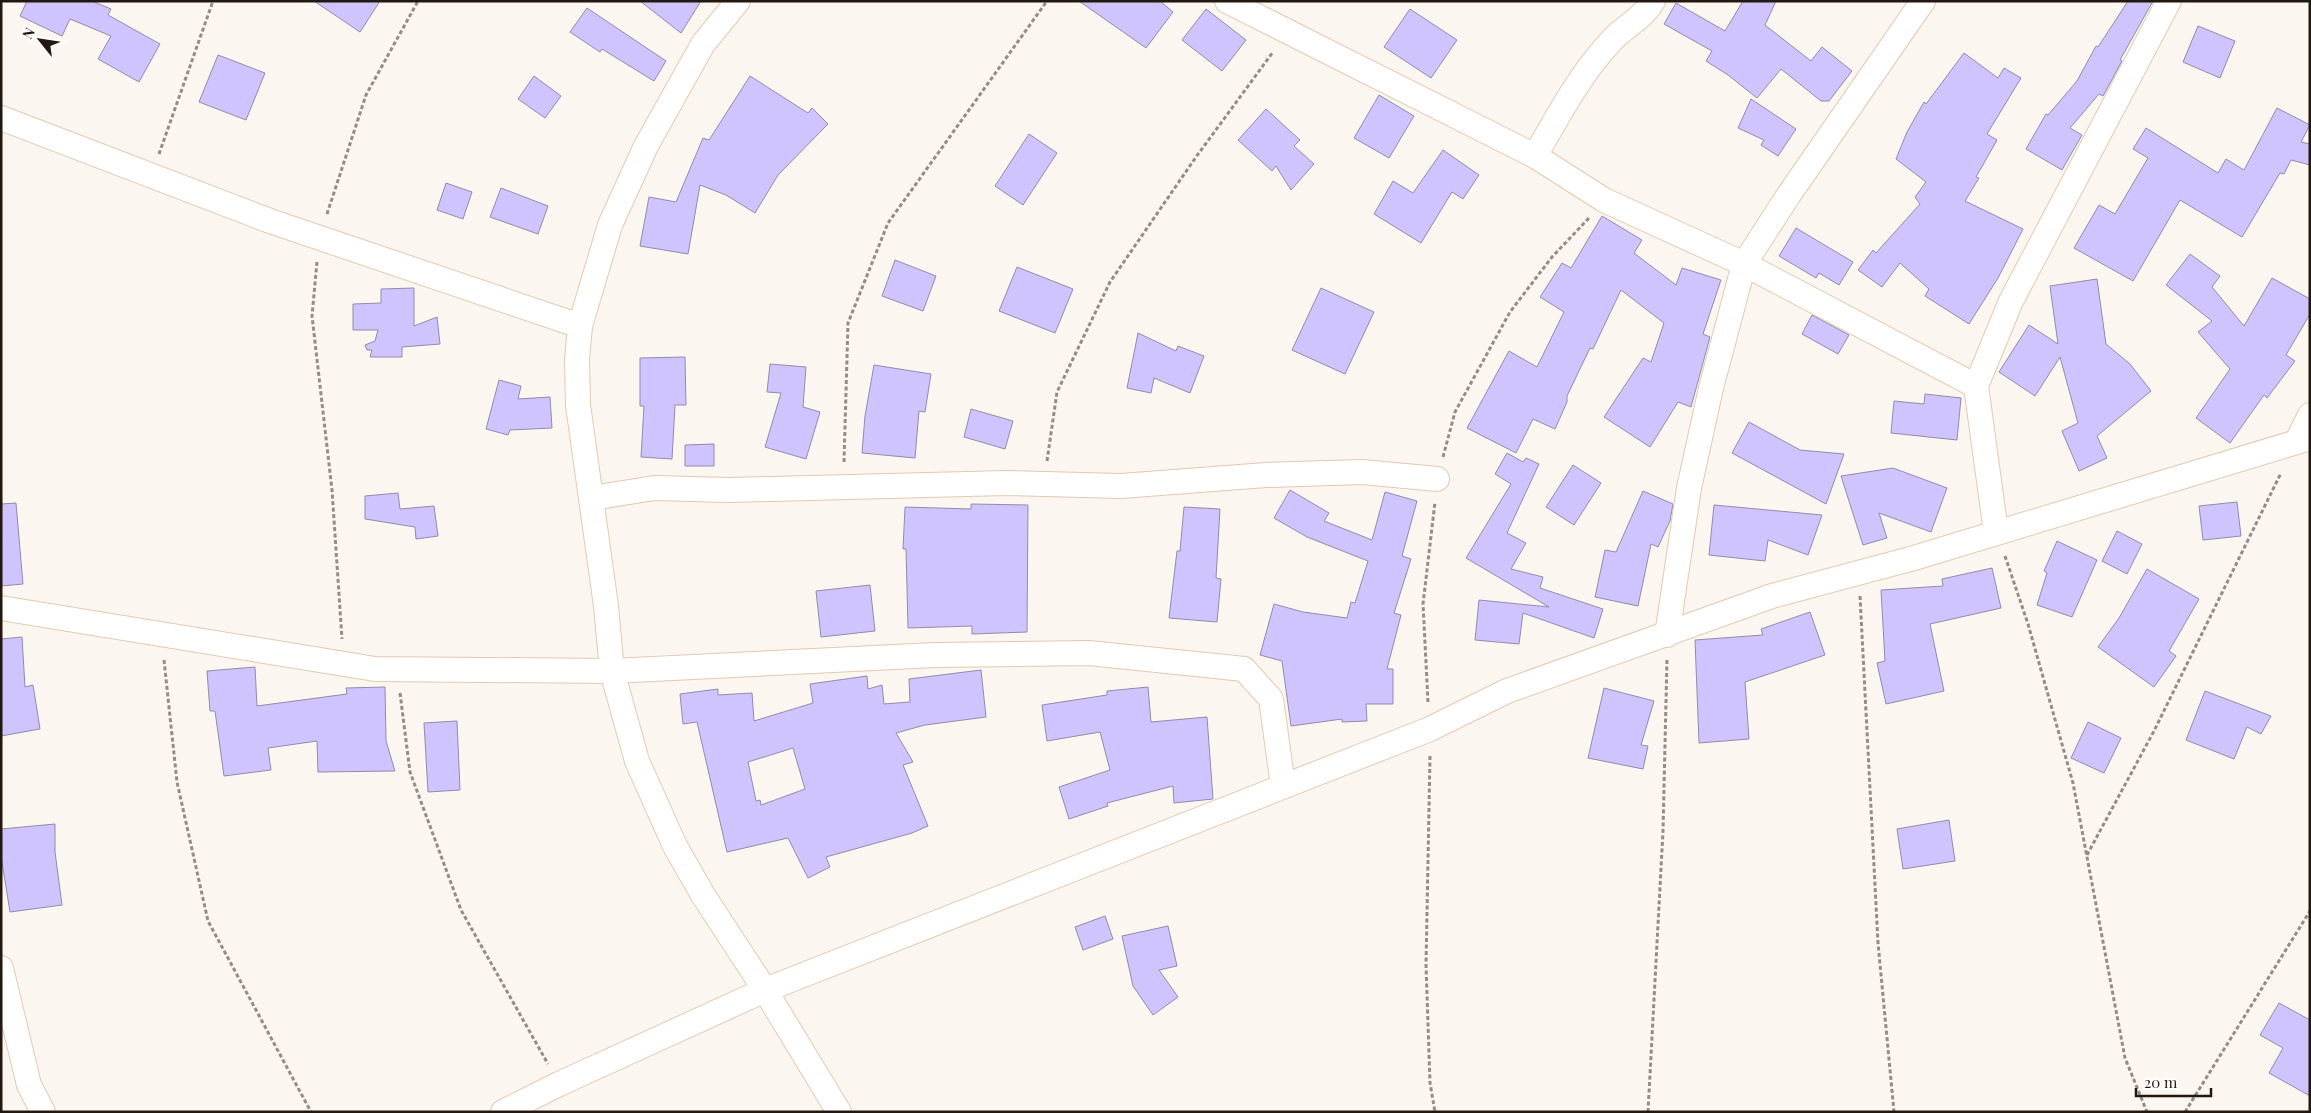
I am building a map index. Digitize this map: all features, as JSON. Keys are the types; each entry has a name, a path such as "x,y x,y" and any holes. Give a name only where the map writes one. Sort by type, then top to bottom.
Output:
{"street":[{"path":"738,1 703,44 646,146 610,225 580,326 577,360 578,405 606,606 612,671 637,761 675,846 703,895 765,990 839,1112"},
{"path":"1227,1 1535,156 1604,200 1744,264 1976,386"},
{"path":"1535,156 1572,91 1584,75 1614,38 1648,10 1653,1"},
{"path":"1667,635 1690,488 1711,388 1744,264 1788,196 1923,1"},
{"path":"1996,532 1976,386 2011,301 2169,1"},
{"path":"1,118 319,238 580,326"},
{"path":"503,1112 559,1084 765,990 1430,728 1507,691 1772,596 1859,574 2303,440 2310,415"},
{"path":"592,498 654,488 843,488 942,483 1121,486 1266,475 1362,472 1437,479"},
{"path":"1,608 374,669 612,671 935,654 1080,653 1195,662 1244,669 1271,699 1283,786"},
{"path":"1,968 29,1085 43,1112"}],"path":[{"path":"152,176 213,1"},
{"path":"343,664 332,490 312,316 319,238 366,95 418,1"},
{"path":"843,488 848,323 888,223 998,73 1047,1"},
{"path":"1043,484 1057,392 1110,282 1196,157 1288,32"},
{"path":"1435,1112 1430,1083 1426,965 1430,728 1423,604 1437,479 1455,412 1510,312 1552,257 1582,228 1604,200"},
{"path":"2087,855 2154,731 2303,440"},
{"path":"1996,532 2028,624 2073,783 2124,1058 2147,1112"},
{"path":"1859,574 1878,943 1894,1112"},
{"path":"161,634 177,782 208,921 311,1112"},
{"path":"1648,1112 1663,831 1667,635"},
{"path":"397,669 410,772 461,910 559,1084"},
{"path":"2185,1112 2310,911"}],"building":[{"path":"27,1 92,1 111,9 108,15 160,44 139,82 98,59 111,36 70,19 62,36 20,16"},
{"path":"314,1 380,1 360,32"},
{"path":"640,1 701,1 681,33"},
{"path":"1079,1 1160,1 1173,12 1146,48"},
{"path":"1743,1 1776,1 1765,25 1811,61 1822,47 1852,71 1829,101 1821,101 1781,69 1757,98 1728,75 1706,61 1712,51 1664,24 1676,3 1725,31"},
{"path":"2128,1 2153,1 2120,60 2122,61 2103,96 2099,94 2070,128 2082,135 2062,170 2026,149 2046,114 2048,115 2077,81 2096,46 2098,47"},
{"path":"587,8 666,61 654,81 602,49 600,52 570,32"},
{"path":"1206,9 1246,40 1222,71 1182,40"},
{"path":"1410,9 1457,40 1431,78 1384,47"},
{"path":"2198,26 2235,41 2220,78 2183,62"},
{"path":"1964,53 1998,78 2004,68 2021,78 1987,134 1997,140 1976,177 1979,178 1965,201 2023,229 1998,278 1969,324 1925,296 1929,289 1900,263 1882,287 1858,270 1873,250 1876,253 1920,204 1915,197 1926,182 1896,159 1907,132 1924,102 1926,104"},
{"path":"218,55 265,73 246,120 199,102"},
{"path":"534,76 561,96 545,118 518,99"},
{"path":"750,76 808,113 812,108 828,124 778,175 755,213 726,195 700,185 688,254 640,246 649,197 676,202 703,138 709,140"},
{"path":"1379,95 1414,116 1389,158 1354,138"},
{"path":"1751,99 1796,129 1778,156 1761,145 1764,140 1738,128"},
{"path":"2277,108 2310,125 2301,142 2310,144 2310,165 2291,160 2284,174 2280,173 2242,237 2180,200 2133,281 2074,248 2099,205 2115,214 2148,158 2133,149 2146,128 2218,173 2226,159 2244,170"},
{"path":"1266,109 1300,140 1294,146 1314,164 1291,190 1276,166 1272,171 1238,140"},
{"path":"1029,134 1057,153 1023,205 995,186"},
{"path":"1443,150 1479,175 1463,199 1452,192 1421,243 1374,214 1393,181 1413,193"},
{"path":"446,183 472,192 463,219 437,210"},
{"path":"501,188 548,206 538,234 490,217"},
{"path":"1602,216 1642,240 1634,253 1676,285 1682,268 1721,280 1703,334 1710,337 1691,407 1678,402 1650,447 1604,417 1643,358 1651,362 1664,323 1621,290 1593,349 1590,348 1567,396 1567,402 1555,429 1533,419 1516,453 1467,428 1509,351 1537,367 1564,312 1540,297 1562,263 1571,268"},
{"path":"1796,228 1853,262 1839,285 1819,273 1816,278 1779,256"},
{"path":"2190,254 2220,276 2212,287 2244,326 2272,278 2310,299 2310,314 2286,355 2295,361 2267,398 2264,395 2230,443 2196,418 2230,369 2198,332 2212,321 2166,285"},
{"path":"895,260 936,276 923,311 882,296"},
{"path":"1017,267 1073,289 1055,333 999,311"},
{"path":"2097,279 2106,344 2130,364 2151,391 2097,436 2107,458 2079,471 2062,431 2078,423 2060,357 2035,396 1999,372 2029,325 2058,344 2050,286"},
{"path":"414,288 414,326 437,317 440,344 402,347 402,357 370,357 372,350 367,350 365,345 375,341 378,330 353,330 353,304 381,303 381,289"},
{"path":"1321,288 1374,312 1345,374 1292,350"},
{"path":"1812,315 1849,335 1838,354 1802,334"},
{"path":"1138,333 1176,351 1178,346 1204,356 1190,393 1154,378 1151,393 1127,388"},
{"path":"685,357 686,405 675,405 672,459 641,457 644,406 640,406 640,358"},
{"path":"770,364 806,367 803,407 820,412 806,459 765,447 781,393 767,392"},
{"path":"874,365 931,374 925,412 919,411 915,458 862,453 865,416"},
{"path":"499,380 521,386 518,399 550,397 552,428 510,430 508,435 486,429"},
{"path":"1925,394 1961,398 1957,440 1891,433 1894,401 1924,404"},
{"path":"971,409 1013,421 1005,449 964,437"},
{"path":"1749,422 1800,450 1844,454 1826,504 1732,453"},
{"path":"714,444 714,466 685,466 685,445"},
{"path":"1507,453 1523,462 1526,458 1539,464 1507,533 1526,543 1511,569 1543,577 1540,588 1603,609 1594,638 1523,613 1519,644 1475,640 1479,600 1549,607 1466,558 1511,484 1495,474"},
{"path":"1573,465 1601,483 1574,525 1546,507"},
{"path":"1893,468 1947,488 1931,532 1879,513 1887,538 1863,545 1841,476"},
{"path":"1290,490 1329,513 1324,521 1372,540 1385,492 1417,501 1402,556 1411,559 1394,613 1401,615 1387,669 1393,669 1393,704 1366,704 1367,721 1342,722 1342,719 1291,726 1282,661 1260,655 1274,604 1303,612 1347,618 1351,602 1355,603 1368,561 1307,537 1274,518"},
{"path":"1643,491 1673,504 1670,521 1658,547 1651,544 1638,606 1595,597 1605,550 1616,552"},
{"path":"398,493 400,509 434,506 438,536 416,539 415,527 365,519 365,496"},
{"path":"2237,502 2241,536 2203,540 2199,506"},
{"path":"16,503 23,584 1,586 1,504"},
{"path":"971,504 1028,505 1027,632 972,634 972,626 908,628 906,549 903,549 905,507 971,509"},
{"path":"1714,505 1822,515 1808,555 1768,540 1765,561 1709,555"},
{"path":"1184,507 1220,509 1216,578 1221,579 1217,622 1169,618 1177,551 1180,551"},
{"path":"2117,531 2142,544 2127,574 2102,561"},
{"path":"2057,541 2097,560 2072,617 2037,605 2047,573 2044,571"},
{"path":"1992,568 2001,608 1930,624 1944,691 1886,704 1877,663 1885,661 1881,590 1943,586 1942,579"},
{"path":"2147,569 2199,599 2169,651 2176,656 2154,687 2098,647 2119,618"},
{"path":"870,585 875,631 821,637 816,591"},
{"path":"1810,612 1825,655 1745,682 1749,739 1699,743 1695,640 1763,635 1761,629"},
{"path":"22,637 25,687 33,685 40,729 1,736 1,639"},
{"path":"255,667 257,706 347,694 346,688 385,687 386,741 395,771 318,772 317,741 268,748 271,770 224,776 215,711 210,711 207,671"},
{"path":"981,670 986,717 925,725 896,733 913,762 903,765 928,826 912,833 826,857 830,867 808,878 788,838 727,852 697,722 683,724 680,694 718,689 718,695 752,693 754,721 813,703 810,684 867,676 868,689 882,685 884,704 910,702 909,679","holes":["793,748 805,789 761,805 760,800 756,801 748,762"]},
{"path":"1148,687 1151,722 1207,717 1213,799 1174,803 1173,786 1107,803 1108,806 1069,819 1059,787 1110,770 1100,732 1047,741 1042,705 1107,695 1107,691"},
{"path":"1604,688 1654,701 1641,745 1648,746 1643,769 1588,758"},
{"path":"2205,691 2271,716 2261,734 2247,727 2234,759 2186,740"},
{"path":"457,721 460,790 428,792 424,723"},
{"path":"2088,722 2121,738 2104,773 2071,758"},
{"path":"1949,820 1955,861 1903,869 1897,829"},
{"path":"55,824 55,852 62,905 10,912 1,856 1,829"},
{"path":"1105,916 1113,939 1083,950 1075,927"},
{"path":"1168,926 1177,966 1159,970 1178,997 1153,1015 1133,986 1122,936"},
{"path":"2279,1003 2310,1020 2310,1096 2269,1073 2283,1048 2260,1035"}]}
